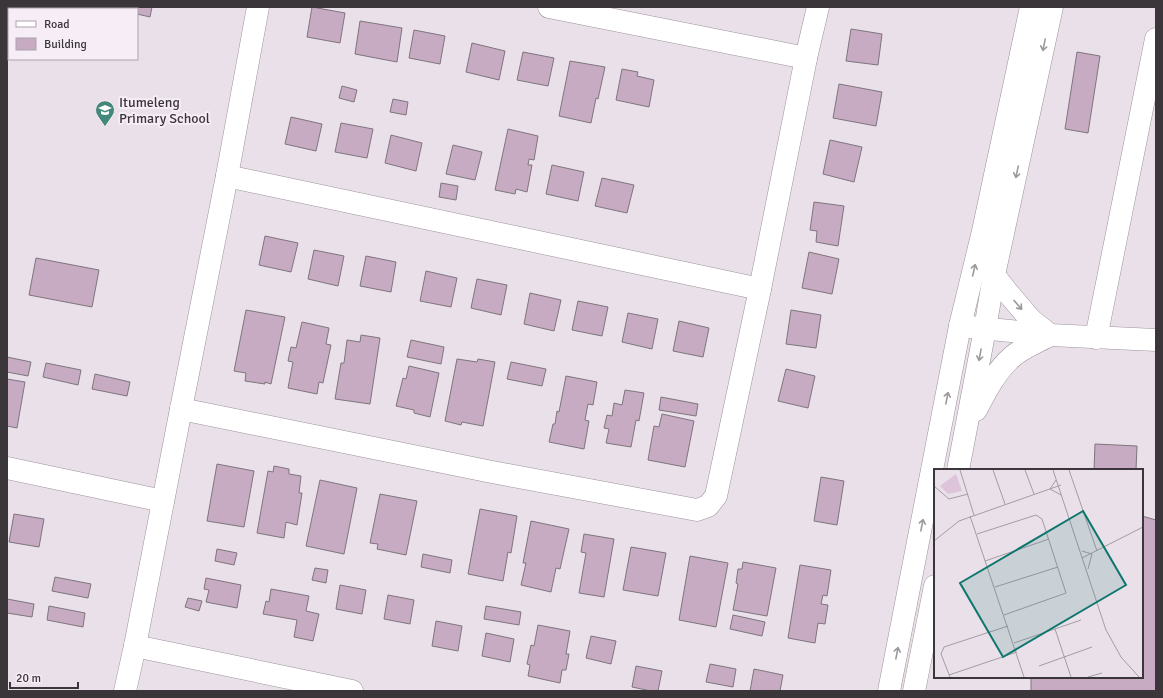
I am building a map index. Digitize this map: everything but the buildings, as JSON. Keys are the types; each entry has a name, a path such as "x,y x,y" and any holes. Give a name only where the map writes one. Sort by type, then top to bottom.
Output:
{"street":[{"path":"125,691 227,176 258,7"},
{"path":"550,7 806,58"},
{"path":"180,409 492,472 697,510 708,506 716,496 760,289 806,58 818,7"},
{"path":"890,691 960,326 983,231 1031,7"},
{"path":"958,469 994,275 1052,7"},
{"path":"1096,338 1156,39"},
{"path":"227,176 760,289"},
{"path":"994,275 1031,320 1050,336"},
{"path":"960,326 985,330 1050,336 1156,340"},
{"path":"967,425 998,371 1013,356 1050,336"},
{"path":"7,468 163,500"},
{"path":"914,691 934,591"},
{"path":"135,646 352,691"}],"place":[{"name":"Itumeleng Primary School","path":"105,127"}]}
